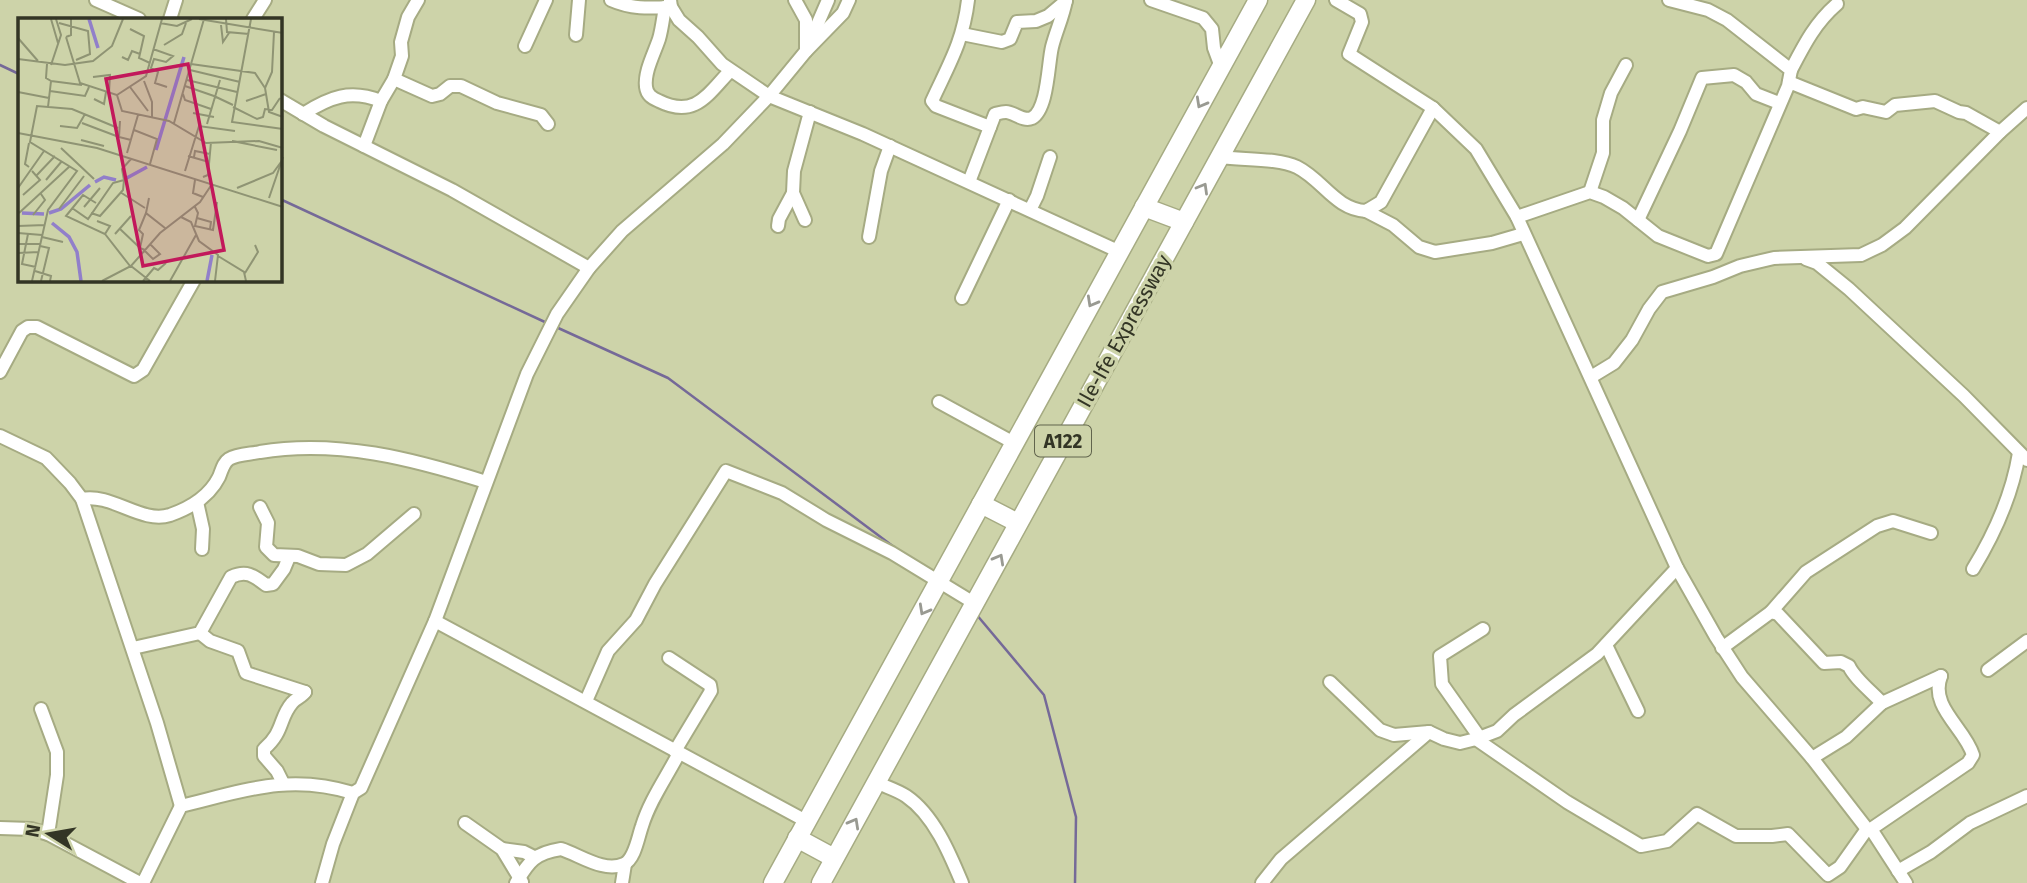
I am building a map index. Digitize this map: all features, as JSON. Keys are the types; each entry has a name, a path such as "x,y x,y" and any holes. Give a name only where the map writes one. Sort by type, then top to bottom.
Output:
{"highway":[{"name":"Ile-Ife Expressway","path":"773,883 1258,0"},
{"name":"Ile-Ife Expressway","path":"821,883 1306,0"},
{"path":"1144,207 1184,222"},
{"path":"981,503 1018,523"},
{"path":"797,838 834,858"}],"street":[{"path":"96,0 137,18"},
{"path":"170,18 176,0"},
{"path":"254,18 265,0"},
{"path":"364,146 381,102 394,79 402,56 401,42 408,18 418,0"},
{"path":"525,46 546,0"},
{"path":"576,35 579,0"},
{"path":"611,0 625,6 641,8 669,5"},
{"path":"795,0 806,20 806,51"},
{"path":"807,35 816,30 828,0"},
{"path":"322,883 333,844 353,793 361,788 374,763 435,621 538,348 557,314 589,268 622,231 723,144 843,13 849,0"},
{"path":"968,0 955,55 932,102 990,127"},
{"path":"962,34 1002,42 1010,39 1017,22 1036,21 1048,16 1066,0"},
{"path":"970,181 995,114 1006,112 1027,119 1038,111 1049,82 1048,61 1063,20 1066,0"},
{"path":"1152,0 1203,18 1212,29 1214,48 1221,67"},
{"path":"1336,0 1360,14 1362,22 1349,54 1433,108 1476,149 1517,217 1677,568 1723,648 1742,677 1869,829 1906,883"},
{"path":"1670,0 1708,10 1727,20 1790,76 1856,109 1863,107 1886,112 1895,105 1936,101 1959,113 1966,113 2000,132"},
{"path":"1517,217 1590,192 1604,197 1658,236 1709,256 1716,254 1811,32 1821,18 1837,4"},
{"path":"669,5 679,20 730,71 769,96 970,181 1120,252"},
{"path":"669,5 646,79 649,95 684,110 701,102 730,71"},
{"path":"661,29 679,20"},
{"path":"1590,192 1603,153 1603,120 1611,93 1626,65"},
{"path":"1638,220 1702,78 1734,75 1746,82 1756,94 1779,103"},
{"path":"394,79 432,96 440,94 450,86 461,86 497,103 541,115 548,124"},
{"path":"303,114 323,101 352,94 381,102"},
{"path":"282,101 452,190 589,268"},
{"path":"1366,211 1381,202 1433,108"},
{"path":"1591,377 1614,363 1662,292 1713,277 1740,265 1774,258 1861,255 1882,245 1905,228 2027,108"},
{"path":"778,226 793,193 794,171 810,112"},
{"path":"869,237 881,171 890,146"},
{"path":"1221,157 1284,162 1300,168 1347,207 1366,211 1393,225 1419,247 1435,252 1492,243 1523,234"},
{"path":"1030,210 1050,158"},
{"path":"793,193 805,220"},
{"path":"962,298 1009,200"},
{"path":"1799,257 1817,263 1849,289 1964,396 2023,457 1992,538 1973,569"},
{"path":"0,372 22,331 28,327 37,327 134,376 143,370 193,282"},
{"path":"939,402 1014,443"},
{"path":"0,436 46,458 82,499 157,723 181,806 141,883 48,834 31,829 0,828"},
{"path":"82,499 93,497 152,516 168,515 210,493 224,464 230,458 272,450 330,448 375,453 433,465 486,482"},
{"path":"586,701 608,651 636,620 655,584 726,471 782,493 825,520 892,553 974,603"},
{"path":"197,502 203,529 202,549"},
{"path":"260,507 268,523 266,547 274,555 298,556 319,564 346,565 367,554 414,514"},
{"path":"1723,648 1771,611 1806,572 1877,526 1893,521 1931,533"},
{"path":"132,648 200,633 231,577 239,573 250,573 266,585 273,584 289,557"},
{"path":"1330,682 1380,730 1394,735 1429,732 1460,743 1478,738 1497,731 1606,645 1677,568"},
{"path":"1771,611 1778,614 1824,663 1841,662 1849,666 1853,675 1867,685 1882,703"},
{"path":"435,621 806,821"},
{"path":"1483,629 1440,656 1442,684 1478,738 1567,802 1641,846 1667,841 1697,814 1736,836 1788,834 1823,879 1840,867 1869,829 1968,763 1973,755 1970,744 1945,712 1937,687 1941,677 1882,703 1846,737 1812,758"},
{"path":"200,633 210,641 238,650 246,673 305,692 304,696 290,704 280,732 264,749 264,756 283,783"},
{"path":"1988,670 2027,641"},
{"path":"1606,645 1638,711"},
{"path":"519,881 534,857 561,849 611,867 625,864 632,857 648,806 711,691 710,685 669,658"},
{"path":"41,709 57,752 57,775 48,834"},
{"path":"1262,883 1281,859 1429,732"},
{"path":"876,782 906,796 926,816 951,856 962,883"},
{"path":"181,806 283,783 320,785 353,793"},
{"path":"1898,872 1970,823 2027,796"},
{"path":"465,823 502,849 519,881"},
{"path":"502,849 524,852 534,857"},
{"path":"622,883 625,864"}],"waterway":[{"path":"0,65 18,74"},
{"path":"282,200 547,323"},
{"path":"556,327 668,378 898,550"},
{"path":"976,614 1044,695 1076,817 1075,883"}]}
